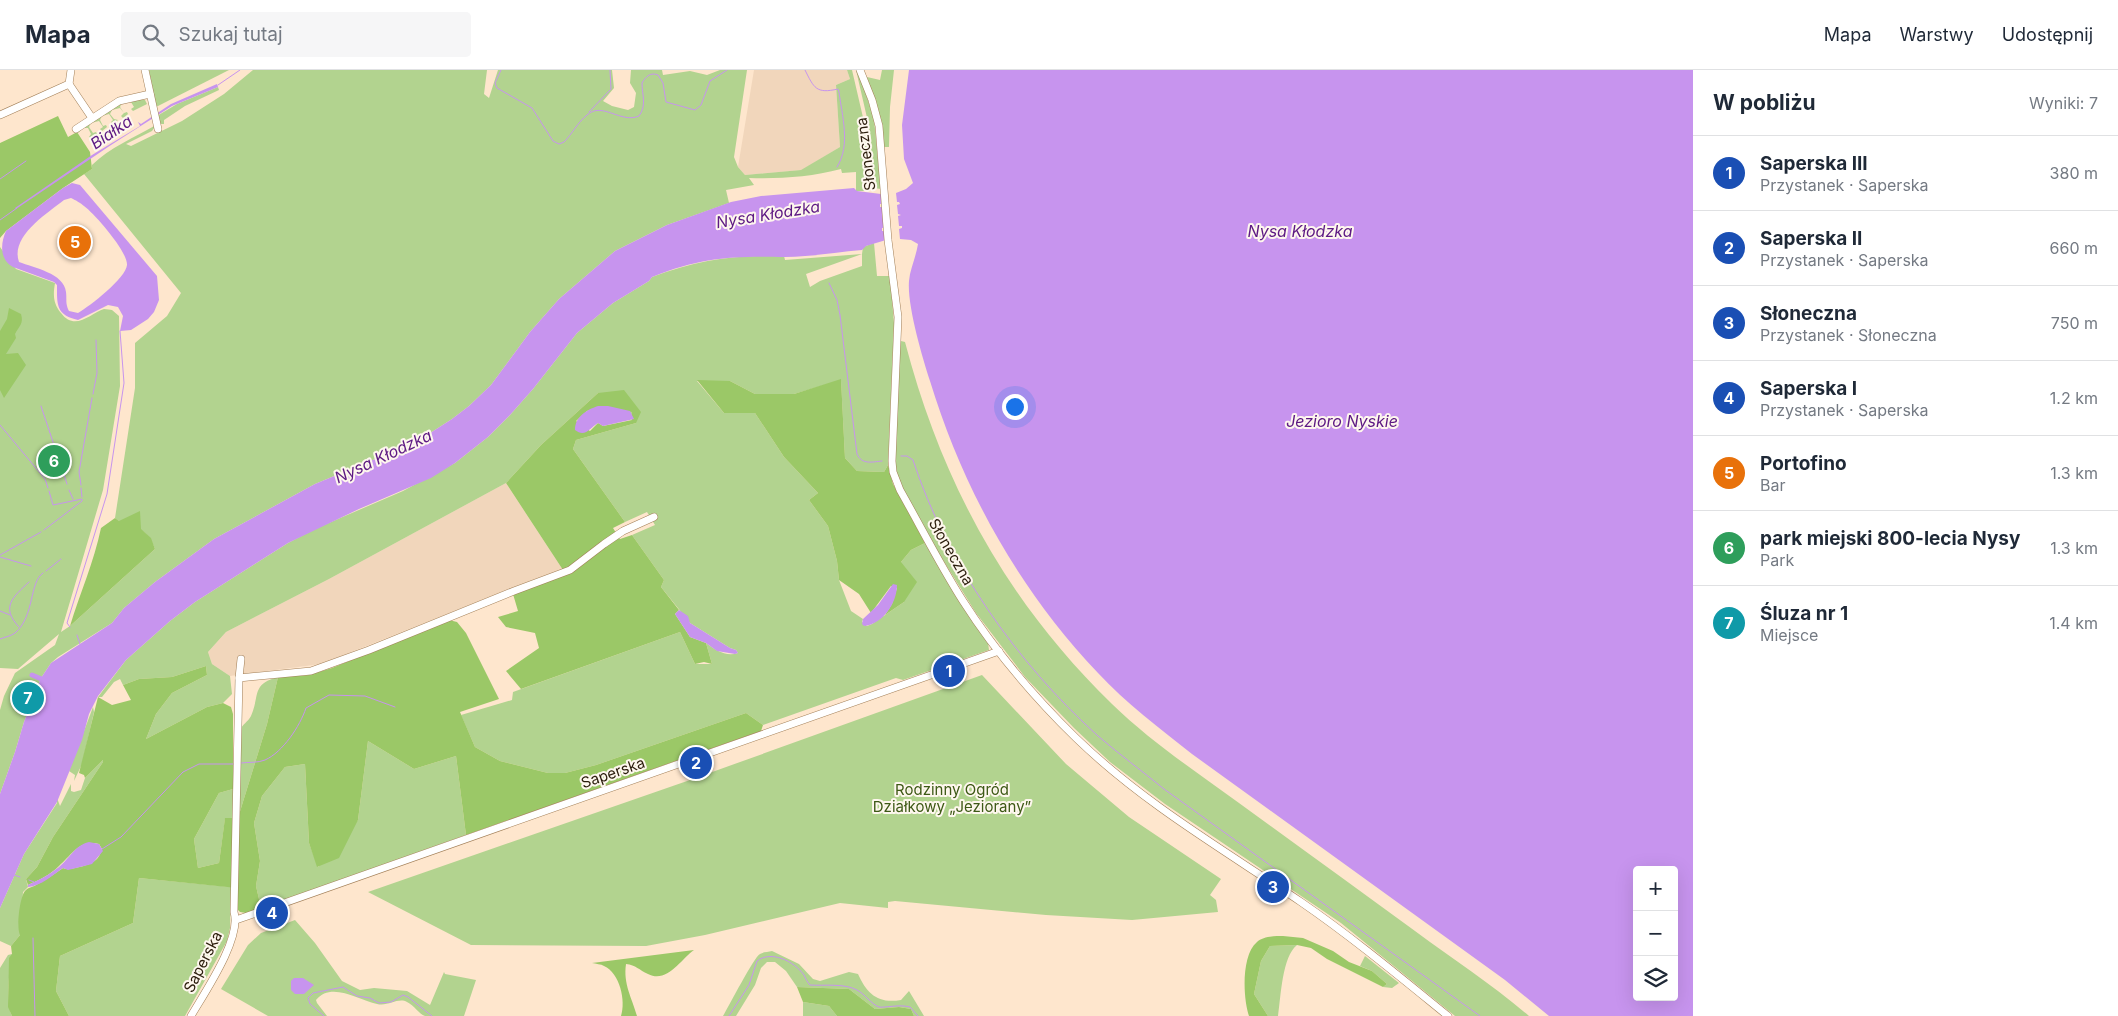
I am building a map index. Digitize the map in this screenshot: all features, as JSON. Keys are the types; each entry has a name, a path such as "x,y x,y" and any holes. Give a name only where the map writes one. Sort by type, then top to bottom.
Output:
{"street":[{"path":"71,70 69,84 92,118"},
{"path":"145,70 157,126"},
{"name":"Słoneczna","path":"860,70 872,100 879,126 888,240 898,317 892,447 893,472 900,490 947,575 999,651 1033,692 1060,721 1114,772 1161,808 1339,928 1448,1016"},
{"path":"0,115 69,84"},
{"path":"76,129 119,101 150,94"},
{"path":"239,678 311,671 360,654 570,570 624,531 654,517"},
{"name":"Saperska","path":"236,920 999,651"},
{"name":"Saperska","path":"191,1016 231,945 236,920 234,912 241,659"}],"shaded area":[{"path":"754,70 847,70 850,79 836,85 840,147 802,170 745,175 738,167"},
{"path":"506,483 563,570 535,579 321,664 230,676 212,664 208,652 226,632 329,579"}],"green space":[{"path":"149,70 229,70 156,107"},
{"path":"253,70 487,70 484,94 489,98 498,70 612,70 614,88 603,101 612,106 628,110 634,107 636,93 630,83 631,70 662,70 663,75 690,71 707,75 720,70 747,70 734,157 738,167 745,175 801,170 840,147 836,85 850,79 847,70 852,70 865,126 870,191 856,191 856,172 842,173 841,169 795,177 749,178 754,185 726,190 729,203 667,225 615,251 559,299 530,332 491,385 452,419 404,447 315,484 214,539 155,582 124,608 112,623 51,663 41,678 0,794 0,710 4,696 15,673 55,645 59,634 18,669 0,668 0,247 16,269 55,283 55,302 66,318 72,321 83,320 104,309 112,310 119,316 120,386 103,490 61,632 155,549 147,534 115,518 135,388 135,343 167,316 181,293 84,174 92,169 92,165 114,148 156,125 152,131 126,144 131,146 182,121 224,94"},
{"path":"856,70 858,70 874,119 881,189 874,188 868,122"},
{"path":"882,70 894,70 890,107 889,147 884,147 882,125 867,77 880,80"},
{"path":"218,87 219,90 185,106 164,120 164,124 160,124 157,116 177,104"},
{"path":"141,99 145,100 147,104 133,111 131,109 134,107 131,102 125,103"},
{"path":"122,103 120,107 124,113 120,108 112,110 110,114 114,119 118,120 113,124 109,114 102,116 100,120 103,126 106,125 107,127 102,131 100,129 103,127 99,121 91,123 89,127 93,133 96,132 97,134 91,138 89,137 91,134 88,128 83,128 78,133 76,130 119,104"},
{"path":"127,112 128,114 123,118 121,116"},
{"path":"58,116 68,137 77,132 90,152 92,169 63,188 6,231 0,238 0,143"},
{"path":"874,243 877,276 890,276 894,323 888,465 884,472 857,471 845,458 841,380 794,394 755,394 730,381 697,381 724,413 755,413 784,457 818,493 809,500 828,526 837,561 839,580 851,611 863,619 862,622 867,626 872,624 904,602 901,562 911,550 925,543 955,595 988,643 989,650 903,680 896,678 763,725 746,713 596,765 565,773 548,773 500,761 475,747 461,715 512,700 513,692 680,632 695,664 712,664 706,643 725,653 738,653 690,623 661,587 664,580 632,535 655,525 647,512 625,522 573,449 576,440 636,423 598,393 541,445 506,483 329,579 226,632 208,652 212,664 230,676 232,694 223,703 207,707 146,739 156,714 172,693 207,675 206,666 172,677 139,679 123,685 120,679 114,682 102,697 98,697 126,660 170,621 195,602 288,543 317,528 403,491 455,463 488,437 510,415 577,333 613,303 649,281 652,277 685,266 717,259 750,256 784,256 785,260 862,254 863,247","holes":["862,254 862,266 820,281 810,287 806,274"]},
{"path":"9,308 21,314 22,320 15,334 16,338 6,354 18,353 26,365 4,398 0,390 0,331 7,319"},
{"path":"901,341 905,342 920,394 938,444 959,492 983,538 1010,582 1074,665 1112,704 1157,743 1487,983 1529,1016 1455,1016 1341,923 1165,804 1110,762 1025,677 976,613 928,536 902,488 896,472 894,461 898,345"},
{"path":"841,379 845,458 857,471 884,472 888,465 893,484 925,543 911,550 901,562 917,582 904,602 885,615 892,604 897,588 891,586 871,613 859,594 839,580 837,561 828,526 809,500 818,493 784,457 755,413 724,413 697,380 730,381 755,394 794,394"},
{"path":"624,390 641,412 636,423 576,440 573,449 625,522 613,528 620,539 632,535 664,580 661,587 679,610 675,614 690,637 706,643 712,664 704,662 695,664 680,632 521,689 506,671 539,648 535,633 506,627 498,617 518,611 513,594 563,570 506,483 541,445 598,393","holes":["602,406 632,412 632,420 603,426 598,423 590,431 576,421 587,411"]},
{"path":"140,511 141,529 151,538 155,549 70,626 91,565 101,528 115,518 119,521"},
{"path":"449,620 457,622 466,633 499,699 460,712 475,747 500,761 548,773 565,773 596,765 746,713 763,725 761,731 466,835 456,756 414,769 368,741 358,820 339,858 317,867 309,843 305,764 285,767 262,796 254,823 260,861 256,886 261,908 246,913 240,912 236,908 237,888 139,878 133,923 60,956 56,991 69,1016 12,1016 8,1007 9,958 12,954 11,946 20,935 20,904 24,893 27,889 63,868 70,869 92,863 98,858 102,849 99,844 92,843 81,846 52,872 28,885 26,879 37,867 53,837 103,762 103,760 85,778 84,775 79,773 98,697 112,705 131,700 123,685 139,679 172,677 206,666 207,675 172,693 156,714 146,739 207,707 223,703 231,707 233,714 233,789 219,793 194,839 198,868 219,863 225,818 238,818 267,724 278,677 309,675 332,668"},
{"name":"Rodzinny Ogród Działkowy „Jeziorany”","path":"982,675 1066,764 1129,817 1221,879 1210,895 1216,900 1218,912 1132,920 1046,915 895,901 888,902 888,908 840,903 705,935 646,946 471,945 368,892 690,780"},
{"path":"278,677 267,724 238,818 225,819 219,863 198,868 194,839 219,793 233,789 240,731 251,716 260,687 269,680"},
{"path":"93,707 94,712 82,764 74,781 75,775 69,771"},
{"path":"368,741 414,769 456,756 466,835 261,908 256,886 260,861 254,823 262,796 285,767 305,764 309,843 318,867 358,820"},
{"path":"103,760 53,837 37,867 26,879 28,887 23,892 20,935 11,946 0,941 0,908 24,854 57,803 57,798 60,806 71,784 71,791 81,790 85,778"},
{"path":"139,878 231,887 230,928 227,941 185,1016 69,1016 56,991 60,956 133,923"},
{"path":"295,920 315,943 342,981 360,990 374,988 407,991 430,1005 444,972 445,974 476,980 464,1016 425,1016 410,1003 404,1001 381,1005 345,993 329,992 316,1000 327,1016 268,1016 221,989 248,945 261,933"},
{"path":"1283,936 1303,938 1333,951 1349,962 1372,971 1387,984 1383,987 1327,959 1311,948 1297,945 1270,946 1261,961 1254,994 1268,1016 1249,1016 1245,999 1248,957 1252,948 1260,940"},
{"path":"1297,945 1288,958 1285,967 1278,1016 1268,1016 1254,994 1261,961 1270,946"},
{"path":"694,950 673,969 661,976 648,974 626,964 627,984 637,1016 621,1016 623,1003 618,981 610,970 592,963"},
{"path":"772,951 799,964 813,979 820,981 849,972 858,974 869,992 880,999 901,1000 909,991 924,1016 914,1016 911,1009 899,1007 875,1009 849,989 797,987 786,971 775,962 767,962 761,968 755,985 736,1016 723,1016 757,957 761,953"},
{"path":"12,954 9,994 12,1016 0,1016 0,968 8,955"},
{"path":"1365,956 1399,983 1392,988 1383,987 1387,984 1372,971 1360,966"},
{"path":"797,987 849,989 875,1009 899,1007 911,1009 914,1016 837,1016 829,1006 803,1002"},
{"path":"803,1002 829,1006 837,1016 803,1016"}],"water":[{"name":"Jezioro Nyskie","path":"909,70 1693,70 1693,1016 1549,1016 1505,980 1192,754 1143,715 1098,673 1069,641 1019,573 977,499 943,421 923,358 910,303 909,281 918,244 911,240 900,239 899,229 902,226 899,226 898,216 901,215 898,214 897,205 900,204 897,202 896,193 906,189 913,183 904,159 902,125"},
{"path":"217,84 218,87 172,106 15,208 92,155 140,126 138,122 141,124 171,104"},
{"path":"72,183 80,185 157,276 159,300 154,312 148,319 131,330 120,331 123,316 118,307 108,305 78,320 65,315 59,308 57,285 54,282 13,267 3,256 2,246 6,231","holes":["71,198 89,210 103,225 122,251 127,265 121,277 114,284 78,313 69,311 66,292 60,280 47,272 19,262 18,253 20,244 31,227 64,200"]},
{"name":"Nysa Kłodzka","path":"854,188 857,191 881,194 882,204 880,204 880,207 883,207 885,228 882,228 882,231 885,231 886,240 866,246 862,250 804,256 717,259 686,265 652,277 649,281 613,303 577,333 510,415 488,437 455,463 431,478 359,509 288,543 195,602 170,621 126,660 98,696 89,714 82,740 57,802 24,854 0,908 0,794 41,678 51,663 112,623 124,608 155,582 214,539 315,484 404,447 452,419 491,385 530,332 559,299 615,251 667,225 731,202 761,196"},
{"path":"598,406 608,406 630,411 634,419 603,426 598,423 585,433 575,430 575,425 579,418"},
{"path":"893,584 897,585 895,599 888,612 877,621 864,626 862,624 863,619 878,605"},
{"path":"679,610 688,616 690,623 738,653 717,651 706,643 690,637 675,614"},
{"path":"89,842 99,844 103,851 92,864 68,870 63,868 42,882 28,887 28,885 55,870 76,849"},
{"path":"294,978 303,978 314,985 304,994 295,994 291,990 291,981"}],"waterway":[{"name":"Białka","path":"218,85 240,70"},
{"name":"Białka","path":"501,70 495,83 497,88 532,108 553,141 559,144 564,142 581,121 593,111 605,111 632,118 639,116 643,108 642,83 649,75 658,75 663,83 666,102 695,110 701,105 710,81 727,70"},
{"path":"589,112 611,89 610,70"},
{"path":"805,70 811,81 820,90 838,89 839,92 845,140 844,149 837,167"},
{"path":"0,179 26,161"},
{"name":"Białka","path":"0,220 17,208"},
{"path":"829,283 837,300 840,315 857,454 864,461 882,461"},
{"path":"70,627 67,623 107,494 124,383 120,331"},
{"path":"93,394 97,373 96,340"},
{"path":"81,485 79,472 92,398"},
{"path":"41,406 67,484"},
{"path":"0,425 45,479 48,488"},
{"path":"901,456 907,456 913,460 927,499 945,537 965,574 988,610 1040,677 1068,707 1098,736 1164,789 1480,1016"},
{"path":"81,488 82,497"},
{"path":"69,490 73,499"},
{"path":"44,530 82,501 82,499 53,505 49,491"},
{"path":"0,555 41,532"},
{"path":"0,557 31,566"},
{"path":"46,571 61,559"},
{"path":"0,639 15,633 21,626 26,618 36,584 43,573"},
{"path":"19,627 10,614 11,603 29,582"},
{"path":"0,611 10,615"},
{"path":"77,635 80,644"},
{"path":"32,675 46,681"},
{"path":"241,763 262,761 272,756 290,738 300,723 306,708 329,695 365,696 395,707"},
{"path":"102,849 121,837 183,772 199,764 234,764"},
{"path":"14,875 20,877"},
{"path":"29,880 34,882"},
{"path":"33,938 35,1016"},
{"path":"729,1016 749,985 757,961 769,957 782,959 794,965 800,970 810,985 852,988 879,1007 910,1007 918,1016"},
{"path":"324,1016 310,1004 308,998 313,993 343,987 357,996 370,998 379,1003 391,1002 403,995 432,1016"}],"place":[{"name":"Portofino","path":"75,242"},
{"name":"park miejski 800-lecia Nysy","path":"54,461"},
{"name":"Saperska III","path":"949,671"},
{"name":"Śluza nr 1","path":"28,698"},
{"name":"Saperska II","path":"696,763"},
{"name":"Słoneczna","path":"1273,887"},
{"name":"Saperska I","path":"272,913"}]}
